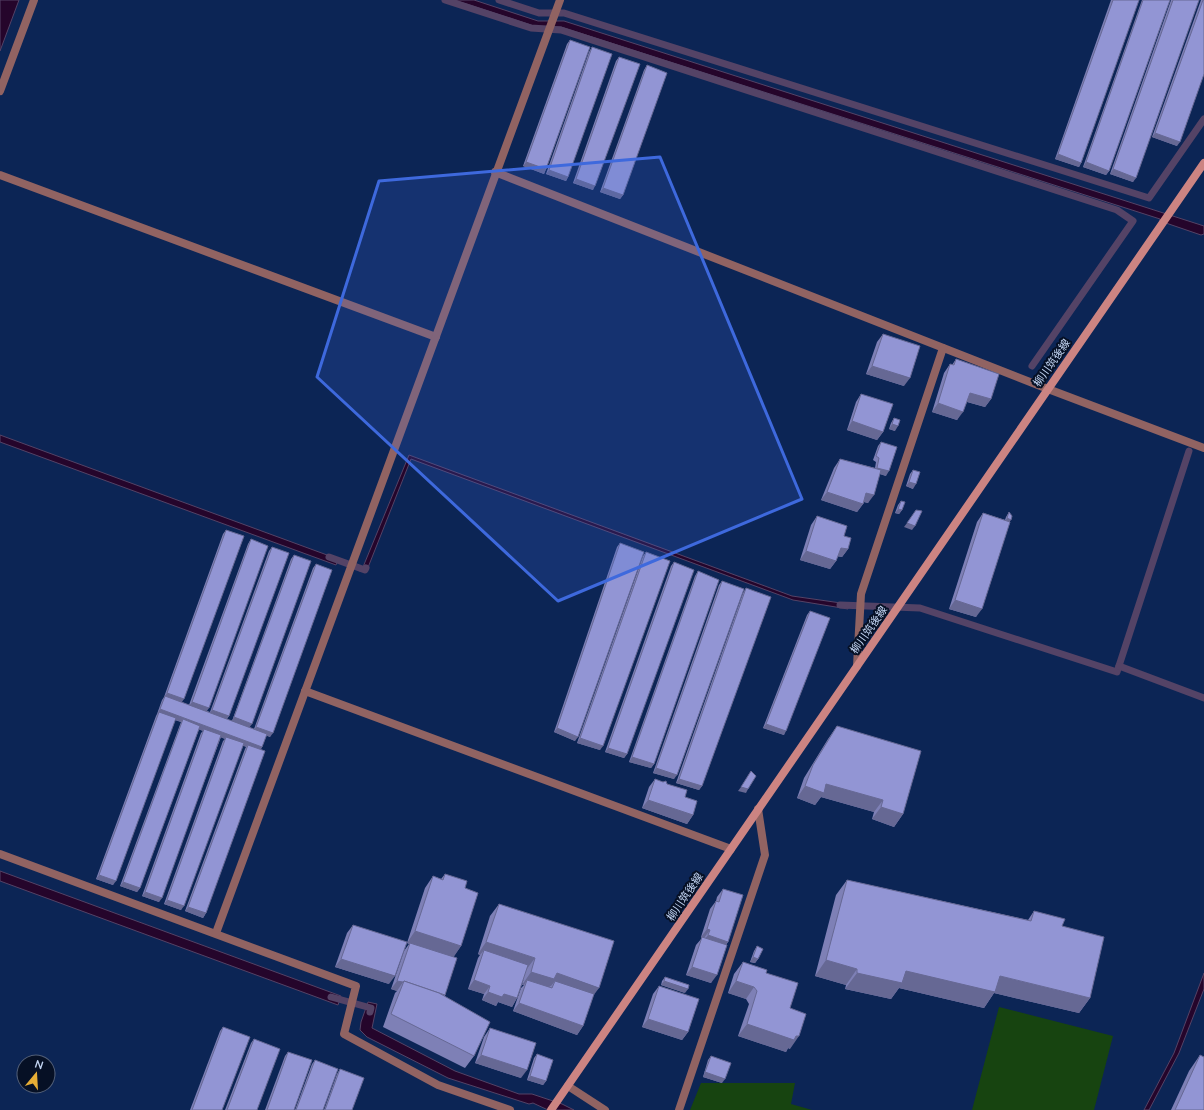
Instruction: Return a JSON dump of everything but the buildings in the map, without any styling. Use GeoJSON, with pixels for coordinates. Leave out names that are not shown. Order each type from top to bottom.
{"type":"FeatureCollection","features":[{"type":"Feature","properties":{"kind":"main road","name":"柳川筑後線"},"geometry":{"type":"LineString","coordinates":[[551,1110],[1204,163]]}},
{"type":"Feature","properties":{"kind":"street"},"geometry":{"type":"LineString","coordinates":[[0,91],[34,0]]}},
{"type":"Feature","properties":{"kind":"street"},"geometry":{"type":"LineString","coordinates":[[216,933],[495,172],[560,0]]}},
{"type":"Feature","properties":{"kind":"street"},"geometry":{"type":"LineString","coordinates":[[495,172],[1048,389],[1204,448]]}},
{"type":"Feature","properties":{"kind":"street"},"geometry":{"type":"LineString","coordinates":[[0,175],[436,336]]}},
{"type":"Feature","properties":{"kind":"street"},"geometry":{"type":"LineString","coordinates":[[857,666],[861,594],[943,348]]}},
{"type":"Feature","properties":{"kind":"street"},"geometry":{"type":"LineString","coordinates":[[305,691],[731,849]]}},
{"type":"Feature","properties":{"kind":"street"},"geometry":{"type":"LineString","coordinates":[[679,1110],[766,855],[758,809]]}},
{"type":"Feature","properties":{"kind":"street"},"geometry":{"type":"LineString","coordinates":[[0,854],[356,986],[344,1034],[438,1085],[510,1110]]}},
{"type":"Feature","properties":{"kind":"street"},"geometry":{"type":"LineString","coordinates":[[568,1086],[605,1110]]}},
{"type":"Feature","properties":{"kind":"highlighted area"},"geometry":{"type":"Polygon","coordinates":[[[660,157],[802,499],[558,601],[317,377],[379,181],[660,157]]]}},
{"type":"Feature","properties":{"kind":"green space"},"geometry":{"type":"Polygon","coordinates":[[[999,1007],[1113,1036],[1094,1110],[972,1110],[999,1007]]]}},
{"type":"Feature","properties":{"kind":"green space"},"geometry":{"type":"Polygon","coordinates":[[[701,1083],[795,1083],[791,1104],[812,1110],[690,1110],[701,1083]]]}},
{"type":"Feature","properties":{"kind":"shaded area"},"geometry":{"type":"Polygon","coordinates":[[[0,0],[19,0],[0,51],[0,0]]]}},
{"type":"Feature","properties":{"kind":"shaded area"},"geometry":{"type":"Polygon","coordinates":[[[454,0],[474,0],[538,21],[564,21],[1204,226],[1204,234],[1201,235],[1160,221],[1160,219],[561,27],[534,26],[454,0]]]}},
{"type":"Feature","properties":{"kind":"shaded area"},"geometry":{"type":"Polygon","coordinates":[[[0,435],[338,559],[336,565],[0,442],[0,435]]]}},
{"type":"Feature","properties":{"kind":"shaded area"},"geometry":{"type":"Polygon","coordinates":[[[409,455],[792,596],[848,604],[848,609],[793,600],[411,459],[367,570],[359,571],[360,567],[363,567],[409,455]]]}},
{"type":"Feature","properties":{"kind":"shaded area"},"geometry":{"type":"Polygon","coordinates":[[[0,871],[341,996],[338,1005],[0,881],[0,871]]]}},
{"type":"Feature","properties":{"kind":"shaded area"},"geometry":{"type":"Polygon","coordinates":[[[1204,973],[1204,989],[1179,1053],[1149,1110],[1144,1110],[1174,1053],[1204,973]]]}},
{"type":"Feature","properties":{"kind":"shaded area"},"geometry":{"type":"Polygon","coordinates":[[[368,1002],[377,1004],[372,1028],[455,1071],[519,1094],[532,1094],[562,1104],[574,1110],[548,1110],[533,1103],[529,1104],[448,1078],[367,1037],[360,1030],[361,1022],[368,1002]]]}},
{"type":"Feature","properties":{"kind":"waterway"},"geometry":{"type":"LineString","coordinates":[[445,0],[531,28],[561,30],[1117,210],[1133,221],[1032,366]]}},
{"type":"Feature","properties":{"kind":"waterway"},"geometry":{"type":"LineString","coordinates":[[499,0],[539,13],[564,13],[1149,198],[1204,119]]}},
{"type":"Feature","properties":{"kind":"waterway"},"geometry":{"type":"LineString","coordinates":[[840,605],[920,608],[1117,672],[1189,451]]}},
{"type":"Feature","properties":{"kind":"waterway"},"geometry":{"type":"LineString","coordinates":[[329,557],[365,570],[366,568]]}},
{"type":"Feature","properties":{"kind":"waterway"},"geometry":{"type":"LineString","coordinates":[[1119,666],[1204,698]]}},
{"type":"Feature","properties":{"kind":"waterway"},"geometry":{"type":"LineString","coordinates":[[331,997],[371,1008],[370,1012]]}}]}
